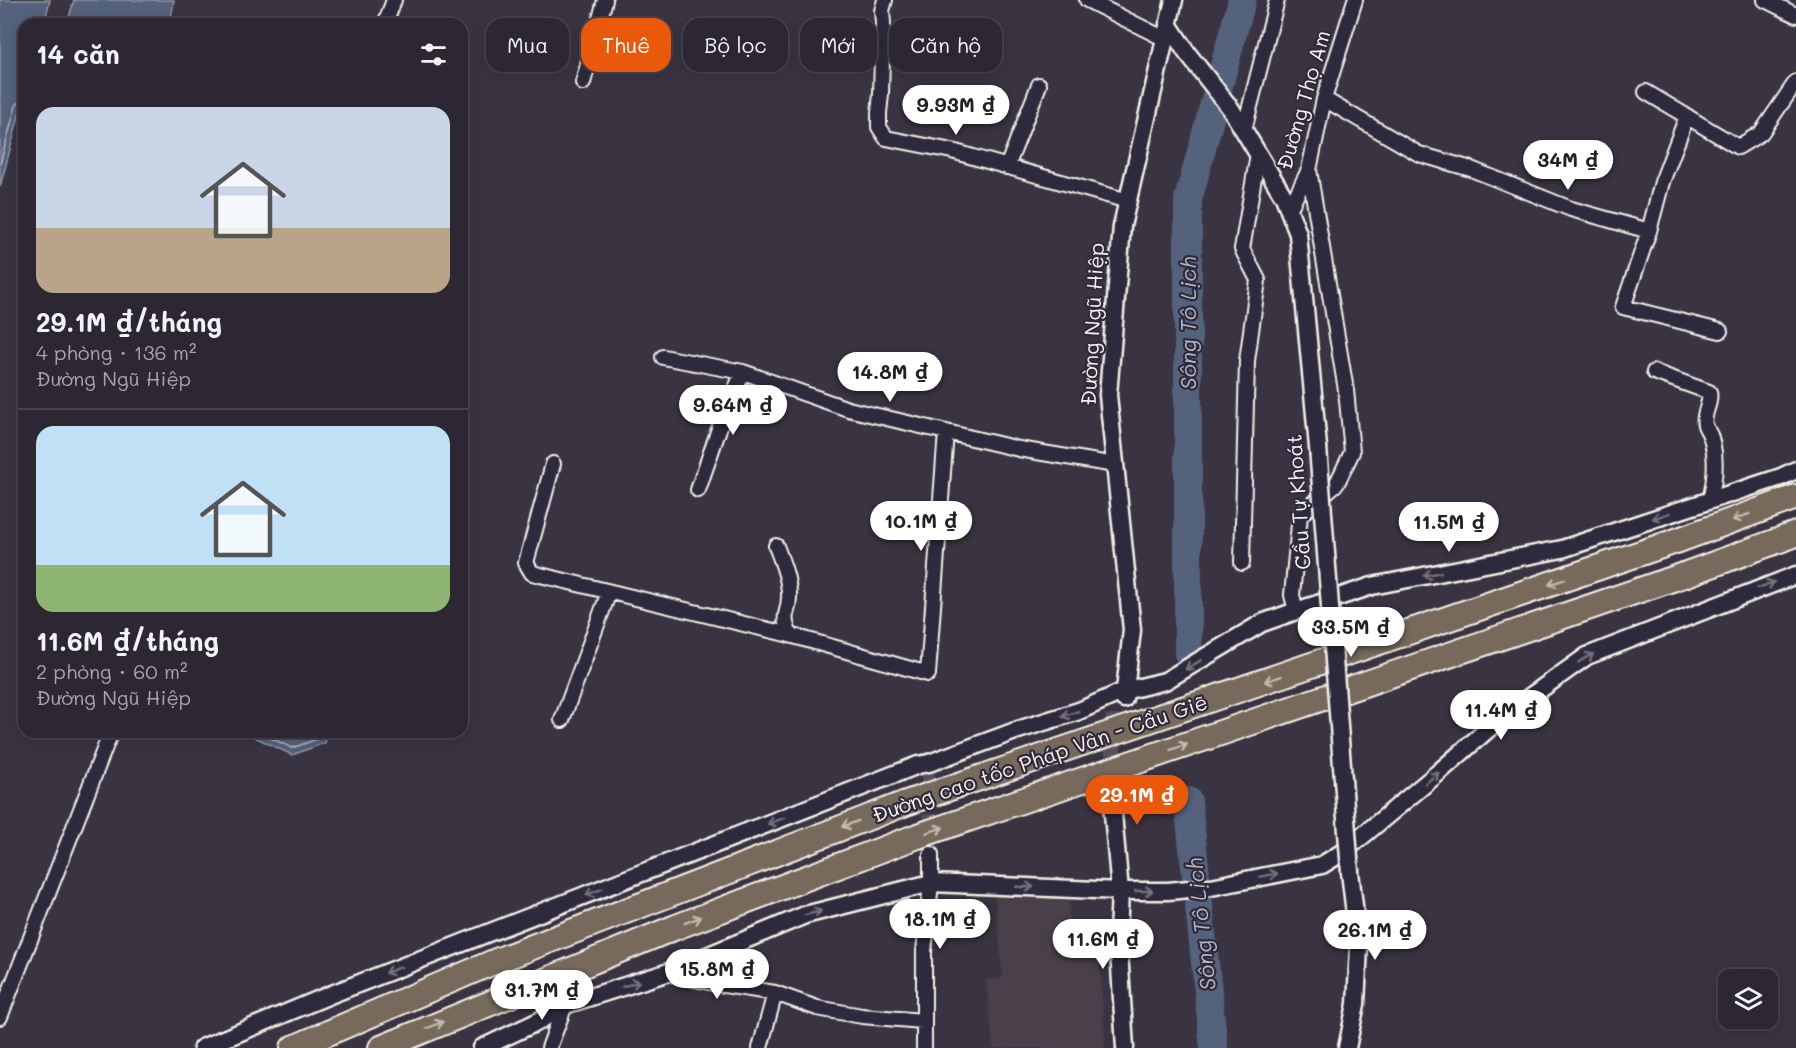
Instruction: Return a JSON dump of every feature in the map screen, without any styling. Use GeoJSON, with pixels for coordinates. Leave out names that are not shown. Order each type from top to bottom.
{"type":"FeatureCollection","features":[{"type":"Feature","properties":{"kind":"highway","name":"Đường cao tốc Pháp Vân - Cầu Giẽ"},"geometry":{"type":"LineString","coordinates":[[293,1048],[496,961],[906,803],[1665,545],[1796,497]]}},
{"type":"Feature","properties":{"kind":"highway","name":"Đường cao tốc Pháp Vân - Cầu Giẽ"},"geometry":{"type":"LineString","coordinates":[[381,1048],[676,927],[915,837],[1651,586],[1796,534]]}},
{"type":"Feature","properties":{"kind":"street"},"geometry":{"type":"LineString","coordinates":[[387,18],[394,0]]}},
{"type":"Feature","properties":{"kind":"street"},"geometry":{"type":"LineString","coordinates":[[583,83],[605,0]]}},
{"type":"Feature","properties":{"kind":"street"},"geometry":{"type":"LineString","coordinates":[[885,0],[882,11],[879,113],[879,127],[884,136],[890,140],[952,152],[1128,201]]}},
{"type":"Feature","properties":{"kind":"street"},"geometry":{"type":"LineString","coordinates":[[1087,0],[1167,32]]}},
{"type":"Feature","properties":{"kind":"street","name":"Đường Ngũ Hiệp"},"geometry":{"type":"LineString","coordinates":[[1121,699],[1132,630],[1108,395],[1122,226],[1174,0]]}},
{"type":"Feature","properties":{"kind":"street"},"geometry":{"type":"LineString","coordinates":[[1244,130],[1277,0]]}},
{"type":"Feature","properties":{"kind":"street","name":"Đường Thọ Am"},"geometry":{"type":"LineString","coordinates":[[1289,210],[1309,170],[1324,99],[1355,0]]}},
{"type":"Feature","properties":{"kind":"street"},"geometry":{"type":"LineString","coordinates":[[1765,0],[1796,15]]}},
{"type":"Feature","properties":{"kind":"street","name":"Cầu Tự Khoát"},"geometry":{"type":"LineString","coordinates":[[1167,32],[1187,53],[1231,109],[1284,197],[1298,234],[1318,447],[1350,872],[1359,947],[1356,1004],[1347,1048]]}},
{"type":"Feature","properties":{"kind":"street"},"geometry":{"type":"LineString","coordinates":[[1646,92],[1738,147],[1761,133],[1796,81]]}},
{"type":"Feature","properties":{"kind":"street"},"geometry":{"type":"LineString","coordinates":[[1007,167],[1039,84]]}},
{"type":"Feature","properties":{"kind":"street"},"geometry":{"type":"LineString","coordinates":[[1324,99],[1419,154],[1471,169],[1571,209],[1649,231]]}},
{"type":"Feature","properties":{"kind":"street"},"geometry":{"type":"LineString","coordinates":[[1687,116],[1662,182],[1649,231],[1623,307],[1720,331]]}},
{"type":"Feature","properties":{"kind":"street"},"geometry":{"type":"LineString","coordinates":[[1242,562],[1247,361],[1258,280],[1242,249],[1258,154]]}},
{"type":"Feature","properties":{"kind":"street"},"geometry":{"type":"LineString","coordinates":[[1296,611],[1292,595],[1300,515],[1337,483],[1353,452],[1346,390],[1309,170]]}},
{"type":"Feature","properties":{"kind":"street"},"geometry":{"type":"LineString","coordinates":[[663,357],[743,372],[848,409],[1019,449],[1115,465]]}},
{"type":"Feature","properties":{"kind":"street"},"geometry":{"type":"LineString","coordinates":[[698,490],[721,423],[743,372]]}},
{"type":"Feature","properties":{"kind":"street"},"geometry":{"type":"LineString","coordinates":[[1654,372],[1709,392],[1711,399],[1705,425],[1710,434],[1714,460],[1714,484],[1710,500]]}},
{"type":"Feature","properties":{"kind":"street"},"geometry":{"type":"LineString","coordinates":[[553,464],[526,563],[532,573],[790,635],[928,674],[946,432]]}},
{"type":"Feature","properties":{"kind":"street"},"geometry":{"type":"LineString","coordinates":[[202,1048],[332,994],[918,765],[928,768],[1018,730],[1121,699],[1165,681],[1262,623],[1372,586],[1562,549],[1781,477],[1796,470]]}},
{"type":"Feature","properties":{"kind":"street"},"geometry":{"type":"LineString","coordinates":[[776,546],[784,569],[789,597],[784,620],[790,635]]}},
{"type":"Feature","properties":{"kind":"street"},"geometry":{"type":"LineString","coordinates":[[482,1048],[539,1021],[565,1005],[666,973],[805,915],[931,883],[1168,891],[1211,887],[1322,865],[1343,852],[1503,716],[1587,656],[1796,575]]}},
{"type":"Feature","properties":{"kind":"street"},"geometry":{"type":"LineString","coordinates":[[562,720],[609,592]]}},
{"type":"Feature","properties":{"kind":"street"},"geometry":{"type":"LineString","coordinates":[[0,1017],[109,738]]}},
{"type":"Feature","properties":{"kind":"street"},"geometry":{"type":"LineString","coordinates":[[1117,802],[1120,891],[1118,934],[1125,1048]]}},
{"type":"Feature","properties":{"kind":"street"},"geometry":{"type":"LineString","coordinates":[[924,1048],[924,952],[931,883],[931,854]]}},
{"type":"Feature","properties":{"kind":"street"},"geometry":{"type":"LineString","coordinates":[[666,973],[775,993],[817,1008],[862,1017],[923,1022]]}},
{"type":"Feature","properties":{"kind":"street"},"geometry":{"type":"LineString","coordinates":[[760,1048],[775,993]]}},
{"type":"Feature","properties":{"kind":"street"},"geometry":{"type":"LineString","coordinates":[[549,1048],[565,1005]]}},
{"type":"Feature","properties":{"kind":"shaded area"},"geometry":{"type":"Polygon","coordinates":[[[1070,895],[1067,957],[1100,958],[1105,1048],[993,1048],[986,980],[1003,978],[995,896],[1070,895]]]}},
{"type":"Feature","properties":{"kind":"water"},"geometry":{"type":"Polygon","coordinates":[[[0,0],[50,0],[46,18],[18,18],[18,120],[0,187],[0,0]]]}},
{"type":"Feature","properties":{"kind":"water"},"geometry":{"type":"Polygon","coordinates":[[[74,0],[174,0],[171,18],[69,18],[74,0]]]}},
{"type":"Feature","properties":{"kind":"water"},"geometry":{"type":"Polygon","coordinates":[[[257,738],[327,738],[325,743],[292,755],[257,738]]]}},
{"type":"Feature","properties":{"kind":"waterway","name":"Sông Tô Lịch"},"geometry":{"type":"LineString","coordinates":[[1188,653],[1188,200],[1242,0]]}},
{"type":"Feature","properties":{"kind":"waterway","name":"Sông Tô Lịch"},"geometry":{"type":"LineString","coordinates":[[1188,801],[1214,1048]]}},
{"type":"Feature","properties":{"kind":"tunnel"},"geometry":{"type":"LineString","coordinates":[[1112,803],[1114,704]]}},
{"type":"Feature","properties":{"kind":"tunnel"},"geometry":{"type":"LineString","coordinates":[[928,772],[931,854]]}}]}
